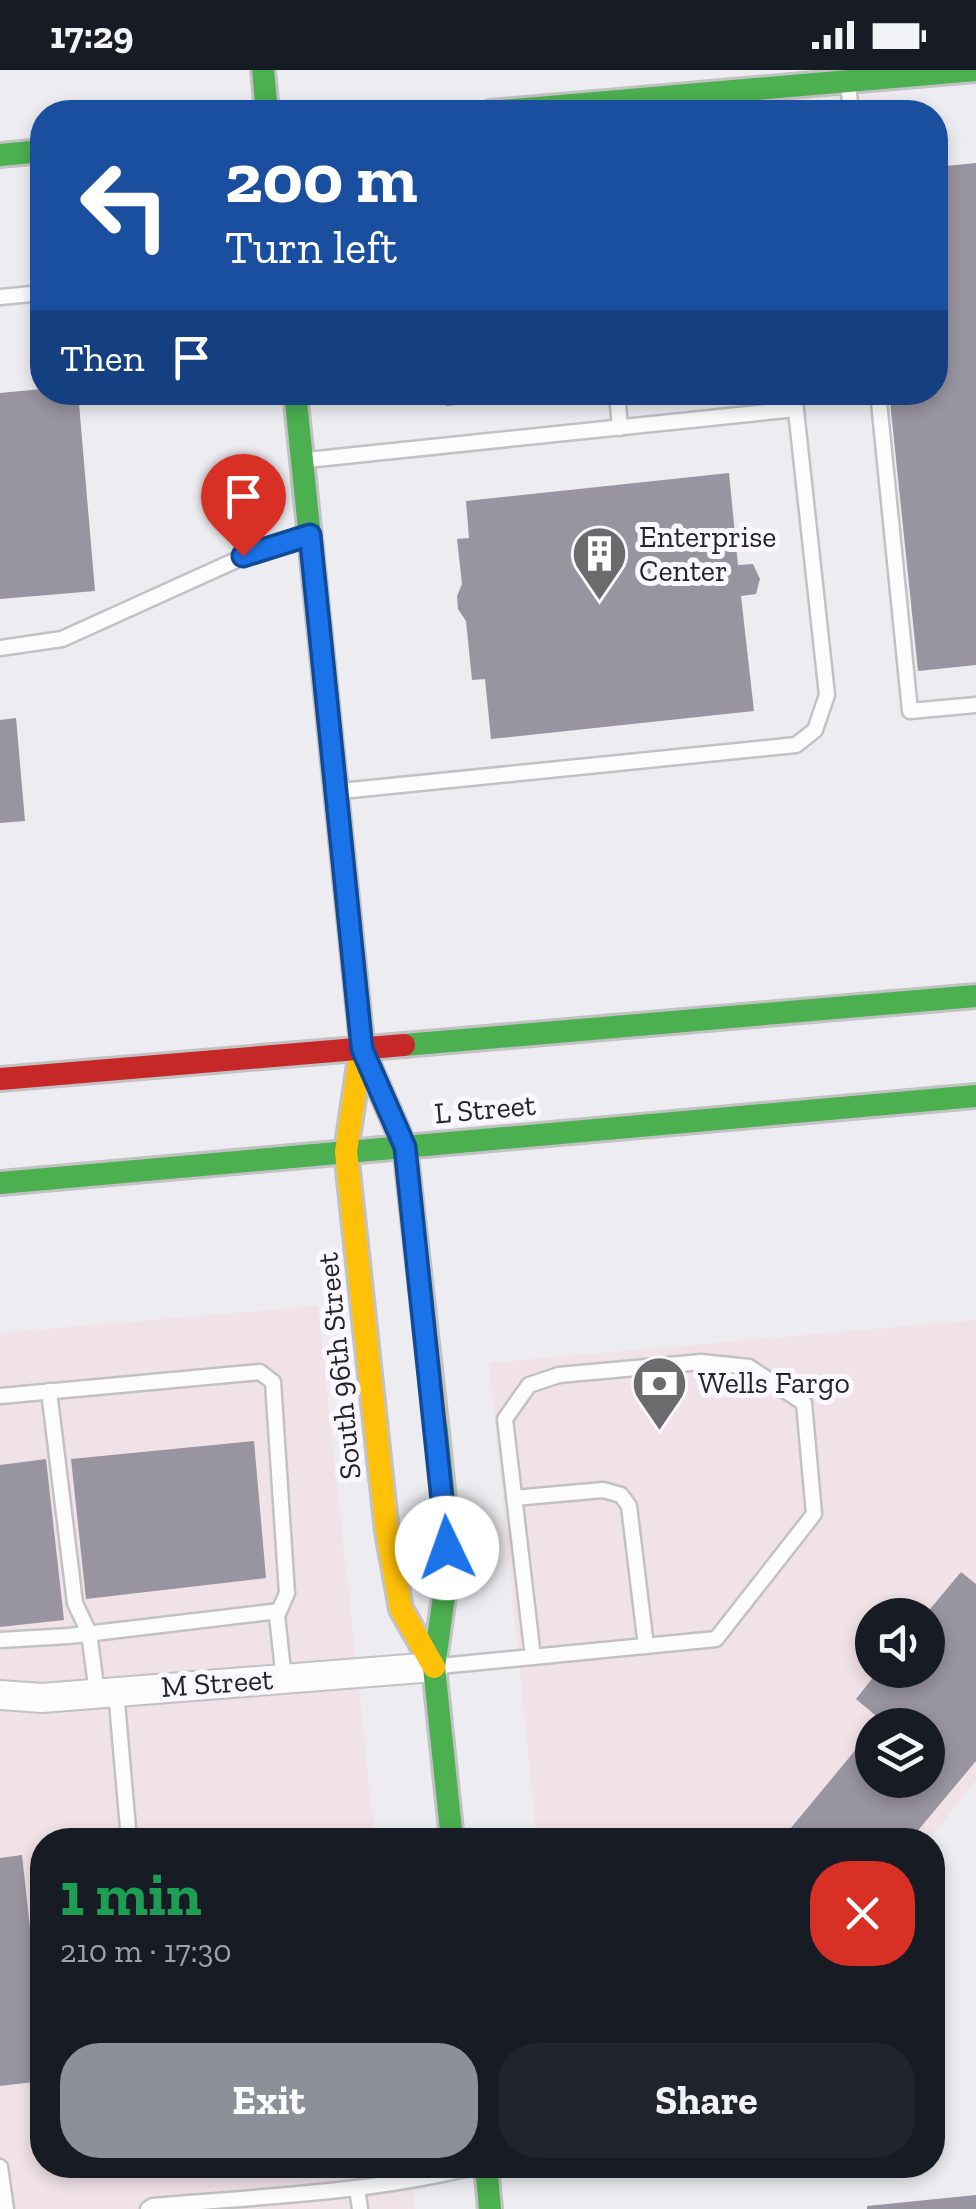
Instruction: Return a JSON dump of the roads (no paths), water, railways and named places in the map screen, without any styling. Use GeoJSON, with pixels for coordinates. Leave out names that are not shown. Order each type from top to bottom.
{"type":"FeatureCollection","features":[{"type":"Feature","properties":{"kind":"main road"},"geometry":{"type":"LineString","coordinates":[[262,70],[266,100]]}},
{"type":"Feature","properties":{"kind":"main road"},"geometry":{"type":"LineString","coordinates":[[701,100],[976,70]]}},
{"type":"Feature","properties":{"kind":"main road"},"geometry":{"type":"LineString","coordinates":[[0,155],[30,152]]}},
{"type":"Feature","properties":{"kind":"main road","name":"South 96th Street"},"geometry":{"type":"LineString","coordinates":[[296,405],[362,1049],[346,1152],[396,1590],[410,1628],[434,1667]]}},
{"type":"Feature","properties":{"kind":"main road"},"geometry":{"type":"LineString","coordinates":[[0,1079],[976,996]]}},
{"type":"Feature","properties":{"kind":"main road","name":"South 96th Street"},"geometry":{"type":"LineString","coordinates":[[362,1049],[405,1147],[445,1515],[446,1582],[434,1667],[451,1828]]}},
{"type":"Feature","properties":{"kind":"main road","name":"L Street"},"geometry":{"type":"LineString","coordinates":[[0,1183],[976,1096]]}},
{"type":"Feature","properties":{"kind":"main road"},"geometry":{"type":"LineString","coordinates":[[486,2178],[490,2209]]}},
{"type":"Feature","properties":{"kind":"street","name":"M Street"},"geometry":{"type":"LineString","coordinates":[[0,1695],[42,1698],[434,1667]]}},
{"type":"Feature","properties":{"kind":"lane"},"geometry":{"type":"LineString","coordinates":[[848,83],[849,100]]}},
{"type":"Feature","properties":{"kind":"lane"},"geometry":{"type":"LineString","coordinates":[[0,296],[30,294]]}},
{"type":"Feature","properties":{"kind":"lane"},"geometry":{"type":"LineString","coordinates":[[618,405],[620,428]]}},
{"type":"Feature","properties":{"kind":"lane"},"geometry":{"type":"LineString","coordinates":[[336,792],[796,745],[816,730],[827,695],[795,405]]}},
{"type":"Feature","properties":{"kind":"lane"},"geometry":{"type":"LineString","coordinates":[[879,405],[910,711],[976,705]]}},
{"type":"Feature","properties":{"kind":"lane"},"geometry":{"type":"LineString","coordinates":[[302,461],[796,410]]}},
{"type":"Feature","properties":{"kind":"lane"},"geometry":{"type":"LineString","coordinates":[[0,648],[62,639],[243,556],[310,535]]}},
{"type":"Feature","properties":{"kind":"lane"},"geometry":{"type":"LineString","coordinates":[[434,1667],[716,1639],[814,1514],[804,1403],[748,1368],[701,1362],[558,1376],[529,1385],[505,1419],[533,1657]]}},
{"type":"Feature","properties":{"kind":"lane"},"geometry":{"type":"LineString","coordinates":[[0,1396],[260,1372],[273,1382],[287,1593],[277,1616],[284,1679]]}},
{"type":"Feature","properties":{"kind":"lane"},"geometry":{"type":"LineString","coordinates":[[50,1391],[75,1603],[107,1692],[127,1828]]}},
{"type":"Feature","properties":{"kind":"lane"},"geometry":{"type":"LineString","coordinates":[[514,1498],[603,1490],[622,1495],[628,1506],[646,1646]]}},
{"type":"Feature","properties":{"kind":"lane"},"geometry":{"type":"LineString","coordinates":[[0,1640],[89,1634],[279,1611]]}},
{"type":"Feature","properties":{"kind":"lane"},"geometry":{"type":"LineString","coordinates":[[0,2167],[6,2209]]}},
{"type":"Feature","properties":{"kind":"lane"},"geometry":{"type":"LineString","coordinates":[[148,2209],[432,2178]]}},
{"type":"Feature","properties":{"kind":"lane"},"geometry":{"type":"LineString","coordinates":[[357,2188],[360,2209]]}},
{"type":"Feature","properties":{"kind":"place","name":"Enterprise Center"},"geometry":{"type":"Point","coordinates":[600,603]}},
{"type":"Feature","properties":{"kind":"place","name":"Wells Fargo"},"geometry":{"type":"Point","coordinates":[659,1432]}}]}
